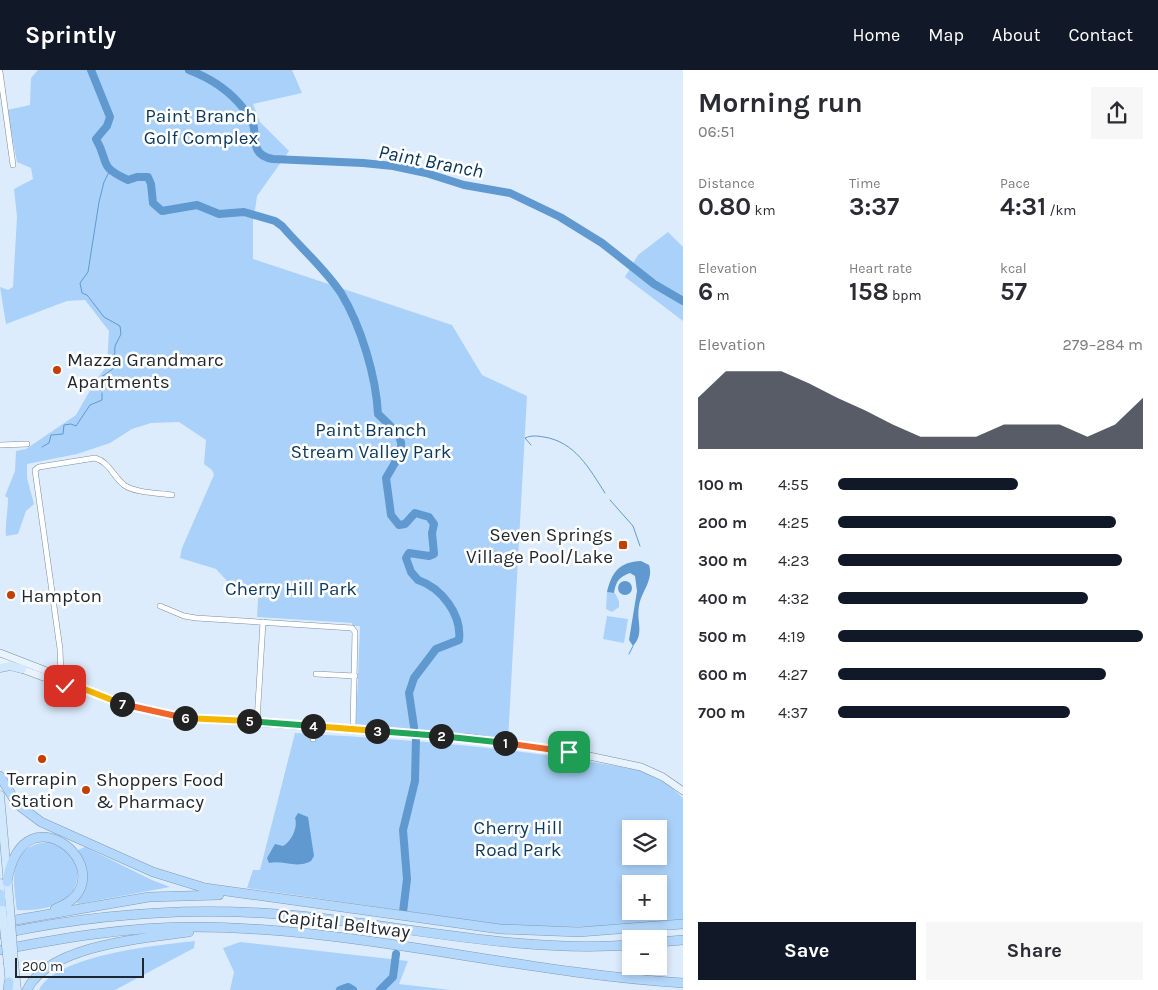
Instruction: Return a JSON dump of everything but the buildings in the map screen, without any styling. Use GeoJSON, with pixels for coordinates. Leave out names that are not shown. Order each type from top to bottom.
{"type":"FeatureCollection","features":[{"type":"Feature","properties":{"kind":"highway"},"geometry":{"type":"LineString","coordinates":[[0,776],[9,795],[23,810],[53,828],[170,878],[205,888],[500,929],[579,932],[683,924]]}},
{"type":"Feature","properties":{"kind":"highway"},"geometry":{"type":"LineString","coordinates":[[4,882],[14,856],[22,846],[34,839],[48,838],[62,841],[73,850],[80,863],[82,878],[72,899],[54,910],[15,920]]}},
{"type":"Feature","properties":{"kind":"highway"},"geometry":{"type":"LineString","coordinates":[[0,894],[6,909]]}},
{"type":"Feature","properties":{"kind":"highway"},"geometry":{"type":"LineString","coordinates":[[0,922],[149,897],[190,894],[261,897]]}},
{"type":"Feature","properties":{"kind":"highway","name":"Capital Beltway"},"geometry":{"type":"LineString","coordinates":[[0,934],[50,924],[125,915],[232,912],[342,920],[507,943],[577,946],[622,945]]}},
{"type":"Feature","properties":{"kind":"highway","name":"Capital Beltway"},"geometry":{"type":"LineString","coordinates":[[0,950],[126,931],[191,927],[233,928],[341,937],[595,974],[683,983]]}},
{"type":"Feature","properties":{"kind":"highway"},"geometry":{"type":"LineString","coordinates":[[27,990],[44,970],[78,954],[98,948],[161,936],[233,928]]}},
{"type":"Feature","properties":{"kind":"highway"},"geometry":{"type":"LineString","coordinates":[[667,941],[683,940]]}},
{"type":"Feature","properties":{"kind":"main road"},"geometry":{"type":"LineString","coordinates":[[0,653],[75,682],[79,687]]}},
{"type":"Feature","properties":{"kind":"main road"},"geometry":{"type":"LineString","coordinates":[[0,661],[73,688],[79,687],[124,704],[178,717],[472,738],[615,760],[655,773],[683,791]]}},
{"type":"Feature","properties":{"kind":"main road"},"geometry":{"type":"LineString","coordinates":[[0,668],[10,666],[22,669]]}},
{"type":"Feature","properties":{"kind":"main road"},"geometry":{"type":"LineString","coordinates":[[0,795],[6,909],[11,963],[17,990]]}},
{"type":"Feature","properties":{"kind":"main road"},"geometry":{"type":"LineString","coordinates":[[9,987],[11,963]]}},
{"type":"Feature","properties":{"kind":"street"},"geometry":{"type":"LineString","coordinates":[[0,72],[2,105],[13,165]]}},
{"type":"Feature","properties":{"kind":"street"},"geometry":{"type":"LineString","coordinates":[[0,445],[27,444]]}},
{"type":"Feature","properties":{"kind":"street"},"geometry":{"type":"LineString","coordinates":[[61,677],[60,656],[35,470],[39,466],[95,458],[109,467],[126,486],[172,495]]}},
{"type":"Feature","properties":{"kind":"street"},"geometry":{"type":"LineString","coordinates":[[160,606],[184,616],[196,618],[352,628],[355,632],[353,729]]}},
{"type":"Feature","properties":{"kind":"street"},"geometry":{"type":"LineString","coordinates":[[257,722],[263,622]]}},
{"type":"Feature","properties":{"kind":"street"},"geometry":{"type":"LineString","coordinates":[[316,674],[355,676]]}},
{"type":"Feature","properties":{"kind":"street"},"geometry":{"type":"LineString","coordinates":[[313,726],[313,739]]}},
{"type":"Feature","properties":{"kind":"green space","name":"Paint Branch Stream Valley Park"},"geometry":{"type":"Polygon","coordinates":[[[38,70],[292,70],[302,93],[253,104],[260,122],[289,151],[257,196],[255,210],[253,211],[253,259],[452,325],[482,375],[527,396],[508,740],[356,724],[360,626],[352,626],[352,623],[257,617],[259,586],[240,585],[239,594],[216,569],[180,558],[182,548],[214,475],[212,470],[204,464],[206,440],[179,422],[151,423],[132,429],[110,443],[77,454],[27,464],[27,478],[34,504],[26,511],[18,534],[6,536],[8,498],[5,496],[15,471],[16,451],[26,449],[76,415],[96,380],[107,366],[109,331],[85,300],[67,301],[6,324],[0,287],[8,290],[13,287],[17,217],[14,189],[33,179],[31,168],[17,162],[7,110],[30,105],[31,78],[38,70]]]}},
{"type":"Feature","properties":{"kind":"green space"},"geometry":{"type":"Polygon","coordinates":[[[668,232],[683,247],[683,321],[625,277],[638,255],[668,232]]]}},
{"type":"Feature","properties":{"kind":"green space"},"geometry":{"type":"Polygon","coordinates":[[[607,592],[615,593],[619,601],[619,607],[612,612],[606,609],[607,592]]]}},
{"type":"Feature","properties":{"kind":"green space"},"geometry":{"type":"Polygon","coordinates":[[[607,616],[628,619],[624,643],[603,639],[607,616]]]}},
{"type":"Feature","properties":{"kind":"green space","name":"Cherry Hill Road Park"},"geometry":{"type":"Polygon","coordinates":[[[295,733],[469,746],[599,763],[642,771],[667,784],[683,798],[683,920],[602,927],[509,926],[247,888],[253,870],[260,870],[295,733]]]}},
{"type":"Feature","properties":{"kind":"green space"},"geometry":{"type":"Polygon","coordinates":[[[48,842],[60,844],[72,854],[78,876],[73,891],[68,897],[50,907],[17,910],[14,876],[19,857],[25,850],[48,842]]]}},
{"type":"Feature","properties":{"kind":"green space"},"geometry":{"type":"Polygon","coordinates":[[[85,847],[170,887],[78,904],[76,902],[86,879],[85,865],[78,850],[85,847]]]}},
{"type":"Feature","properties":{"kind":"green space"},"geometry":{"type":"Polygon","coordinates":[[[195,941],[194,948],[115,990],[39,990],[49,978],[65,968],[86,960],[134,949],[195,941]]]}},
{"type":"Feature","properties":{"kind":"green space"},"geometry":{"type":"Polygon","coordinates":[[[240,942],[408,961],[399,984],[451,990],[230,990],[234,972],[223,948],[240,942]]]}},
{"type":"Feature","properties":{"kind":"shaded area"},"geometry":{"type":"Polygon","coordinates":[[[641,561],[649,565],[650,576],[640,601],[638,612],[639,637],[633,646],[629,640],[637,591],[635,576],[630,573],[623,576],[617,582],[614,593],[607,592],[611,578],[618,569],[628,563],[641,561]]]}},
{"type":"Feature","properties":{"kind":"shaded area"},"geometry":{"type":"Polygon","coordinates":[[[622,581],[628,581],[632,588],[628,595],[622,595],[618,591],[618,585],[622,581]]]}},
{"type":"Feature","properties":{"kind":"shaded area"},"geometry":{"type":"Polygon","coordinates":[[[298,813],[308,817],[314,856],[311,861],[300,864],[269,863],[267,858],[275,844],[283,846],[292,837],[296,825],[295,818],[298,813]]]}},
{"type":"Feature","properties":{"kind":"waterway"},"geometry":{"type":"LineString","coordinates":[[91,70],[110,117],[107,126],[96,139],[106,163],[112,171],[128,180],[137,177],[148,177],[151,184],[153,203],[162,211],[197,205],[219,214],[244,212],[275,221],[328,275],[341,293],[355,320],[371,368],[378,414],[395,431],[401,443],[401,450],[386,478],[391,515],[399,525],[405,524],[415,513],[429,517],[434,524],[432,533],[434,554],[429,556],[409,553],[406,558],[411,572],[418,580],[435,589],[449,604],[454,612],[459,631],[459,640],[436,649],[414,678],[409,693],[414,727]]}},
{"type":"Feature","properties":{"kind":"waterway","name":"Paint Branch"},"geometry":{"type":"LineString","coordinates":[[189,70],[219,85],[238,102],[252,123],[257,148],[262,155],[273,159],[393,166],[426,173],[464,185],[510,193],[560,217],[602,243],[654,284],[683,301]]}},
{"type":"Feature","properties":{"kind":"waterway"},"geometry":{"type":"LineString","coordinates":[[100,390],[100,378],[114,368],[115,346],[121,334],[120,326],[104,317],[87,295],[82,293],[80,283],[88,272],[99,202],[104,182],[110,170]]}},
{"type":"Feature","properties":{"kind":"waterway"},"geometry":{"type":"LineString","coordinates":[[42,447],[49,443],[51,435],[63,434],[64,425],[71,424],[76,426],[90,405],[102,400],[102,393]]}},
{"type":"Feature","properties":{"kind":"waterway"},"geometry":{"type":"LineString","coordinates":[[531,445],[525,438],[532,436],[544,437],[564,444],[573,450],[587,466],[605,493]]}},
{"type":"Feature","properties":{"kind":"waterway"},"geometry":{"type":"LineString","coordinates":[[610,500],[633,526],[640,546]]}},
{"type":"Feature","properties":{"kind":"waterway"},"geometry":{"type":"LineString","coordinates":[[629,654],[633,646]]}},
{"type":"Feature","properties":{"kind":"waterway"},"geometry":{"type":"LineString","coordinates":[[403,912],[407,879],[403,830],[415,781],[416,738]]}},
{"type":"Feature","properties":{"kind":"waterway"},"geometry":{"type":"LineString","coordinates":[[380,990],[393,977],[396,954]]}},
{"type":"Feature","properties":{"kind":"waterway"},"geometry":{"type":"LineString","coordinates":[[340,990],[348,987],[353,990]]}},
{"type":"Feature","properties":{"kind":"place","name":"Mazza Grandmarc Apartments"},"geometry":{"type":"Point","coordinates":[57,370]}},
{"type":"Feature","properties":{"kind":"place","name":"Seven Springs Village Pool/Lake"},"geometry":{"type":"Point","coordinates":[623,545]}},
{"type":"Feature","properties":{"kind":"place","name":"Hampton"},"geometry":{"type":"Point","coordinates":[11,595]}},
{"type":"Feature","properties":{"kind":"place","name":"Terrapin Station"},"geometry":{"type":"Point","coordinates":[42,759]}},
{"type":"Feature","properties":{"kind":"place","name":"Shoppers Food & Pharmacy"},"geometry":{"type":"Point","coordinates":[86,790]}},
{"type":"Feature","properties":{"kind":"route"},"geometry":{"type":"LineString","coordinates":[[65,686],[79,687],[130,706],[178,717],[472,738],[569,752]]}},
{"type":"Feature","properties":{"kind":"park label","name":"Paint Branch Golf Complex"},"geometry":{"type":"Point","coordinates":[201,126]}},
{"type":"Feature","properties":{"kind":"park label","name":"Cherry Hill Park"},"geometry":{"type":"Point","coordinates":[291,588]}}]}
